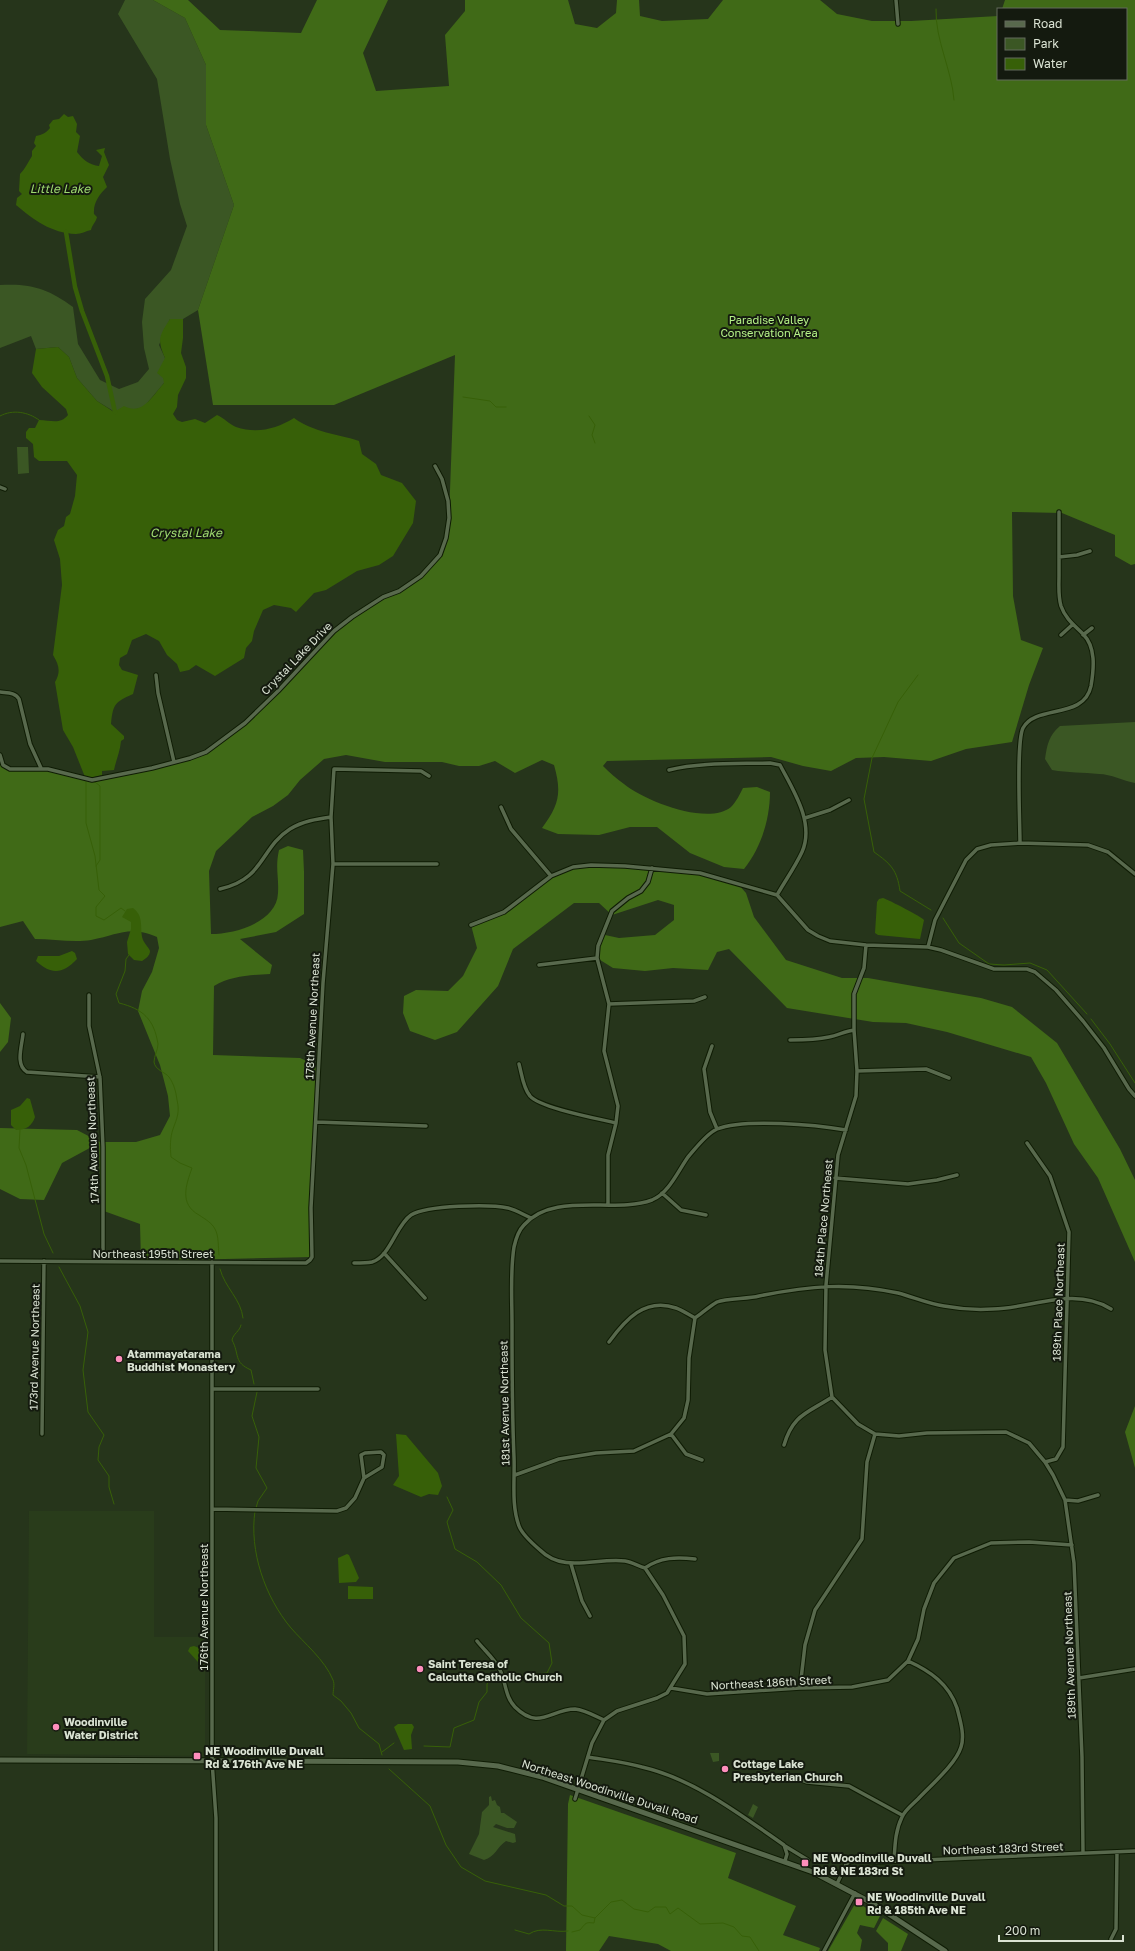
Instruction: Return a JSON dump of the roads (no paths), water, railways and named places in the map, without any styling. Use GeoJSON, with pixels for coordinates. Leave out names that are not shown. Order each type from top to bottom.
{"type":"FeatureCollection","features":[{"type":"Feature","properties":{"kind":"main road","name":"Northeast Woodinville Duvall Road"},"geometry":{"type":"LineString","coordinates":[[0,1760],[481,1764],[521,1771],[578,1789],[785,1861],[837,1884],[855,1894],[945,1951]]}},
{"type":"Feature","properties":{"kind":"street"},"geometry":{"type":"LineString","coordinates":[[896,0],[898,24]]}},
{"type":"Feature","properties":{"kind":"street","name":"Crystal Lake Drive"},"geometry":{"type":"LineString","coordinates":[[41,768],[94,780],[190,758],[206,752],[245,723],[334,631],[383,597],[399,591],[421,576],[440,555],[446,538],[448,507],[442,479],[435,466]]}},
{"type":"Feature","properties":{"kind":"street"},"geometry":{"type":"LineString","coordinates":[[0,487],[5,489]]}},
{"type":"Feature","properties":{"kind":"street"},"geometry":{"type":"LineString","coordinates":[[1020,843],[1020,745],[1023,729],[1034,719],[1044,714],[1069,708],[1083,701],[1089,694],[1093,655],[1090,644],[1072,625],[1061,605],[1059,512]]}},
{"type":"Feature","properties":{"kind":"street"},"geometry":{"type":"LineString","coordinates":[[1059,558],[1090,551]]}},
{"type":"Feature","properties":{"kind":"street"},"geometry":{"type":"LineString","coordinates":[[1061,635],[1072,625]]}},
{"type":"Feature","properties":{"kind":"street"},"geometry":{"type":"LineString","coordinates":[[1083,635],[1092,628]]}},
{"type":"Feature","properties":{"kind":"street"},"geometry":{"type":"LineString","coordinates":[[156,675],[158,693],[174,762]]}},
{"type":"Feature","properties":{"kind":"street"},"geometry":{"type":"LineString","coordinates":[[0,692],[12,693],[19,699],[30,744],[41,768],[10,768],[3,765],[0,755]]}},
{"type":"Feature","properties":{"kind":"street"},"geometry":{"type":"LineString","coordinates":[[669,770],[684,766],[770,763],[780,765],[805,818],[805,840],[802,851],[777,895]]}},
{"type":"Feature","properties":{"kind":"street","name":"178th Avenue Northeast"},"geometry":{"type":"LineString","coordinates":[[306,1263],[312,1257],[311,1208],[323,976],[333,864],[331,817],[334,769],[421,771],[429,776]]}},
{"type":"Feature","properties":{"kind":"street"},"geometry":{"type":"LineString","coordinates":[[805,818],[830,810],[848,800]]}},
{"type":"Feature","properties":{"kind":"street"},"geometry":{"type":"LineString","coordinates":[[501,807],[511,829],[551,876]]}},
{"type":"Feature","properties":{"kind":"street"},"geometry":{"type":"LineString","coordinates":[[220,889],[236,884],[254,871],[277,840],[289,830],[312,820],[331,817]]}},
{"type":"Feature","properties":{"kind":"street"},"geometry":{"type":"LineString","coordinates":[[928,947],[935,920],[966,860],[977,849],[991,845],[1020,843],[1088,845],[1108,852],[1135,874]]}},
{"type":"Feature","properties":{"kind":"street"},"geometry":{"type":"LineString","coordinates":[[333,864],[437,864]]}},
{"type":"Feature","properties":{"kind":"street"},"geometry":{"type":"LineString","coordinates":[[472,925],[504,912],[551,876],[573,867],[591,865],[652,868],[700,873],[777,895],[808,930],[830,941],[866,945],[928,947],[941,950],[994,969],[1027,970],[1042,977],[1082,1020],[1104,1048],[1129,1089],[1135,1096]]}},
{"type":"Feature","properties":{"kind":"street"},"geometry":{"type":"LineString","coordinates":[[608,1205],[608,1155],[616,1123],[618,1106],[615,1091],[608,1072],[604,1051],[609,1004],[597,958],[600,938],[612,911],[628,898],[640,891],[648,882],[652,868]]}},
{"type":"Feature","properties":{"kind":"street","name":"184th Place Northeast"},"geometry":{"type":"LineString","coordinates":[[832,1397],[825,1350],[826,1285],[838,1155],[856,1096],[857,1071],[854,1030],[854,994],[864,968],[866,945]]}},
{"type":"Feature","properties":{"kind":"street"},"geometry":{"type":"LineString","coordinates":[[539,965],[597,958]]}},
{"type":"Feature","properties":{"kind":"street","name":"174th Avenue Northeast"},"geometry":{"type":"LineString","coordinates":[[89,995],[89,1026],[100,1076],[104,1147],[103,1261]]}},
{"type":"Feature","properties":{"kind":"street"},"geometry":{"type":"LineString","coordinates":[[609,1004],[694,1001],[705,997]]}},
{"type":"Feature","properties":{"kind":"street"},"geometry":{"type":"LineString","coordinates":[[790,1040],[812,1040],[831,1037],[854,1030]]}},
{"type":"Feature","properties":{"kind":"street"},"geometry":{"type":"LineString","coordinates":[[23,1034],[20,1064],[24,1070],[28,1072],[100,1076]]}},
{"type":"Feature","properties":{"kind":"street"},"geometry":{"type":"LineString","coordinates":[[712,1046],[704,1070],[710,1112],[717,1129]]}},
{"type":"Feature","properties":{"kind":"street"},"geometry":{"type":"LineString","coordinates":[[519,1064],[525,1088],[534,1100],[586,1116],[616,1123]]}},
{"type":"Feature","properties":{"kind":"street"},"geometry":{"type":"LineString","coordinates":[[857,1071],[926,1069],[949,1078]]}},
{"type":"Feature","properties":{"kind":"street"},"geometry":{"type":"LineString","coordinates":[[316,1122],[426,1126]]}},
{"type":"Feature","properties":{"kind":"street"},"geometry":{"type":"LineString","coordinates":[[354,1263],[372,1262],[384,1254],[404,1221],[412,1215],[425,1211],[463,1206],[496,1206],[510,1209],[531,1218],[547,1211],[560,1208],[629,1205],[654,1199],[662,1193],[698,1145],[717,1129],[751,1124],[817,1125],[846,1130]]}},
{"type":"Feature","properties":{"kind":"street","name":"189th Place Northeast"},"geometry":{"type":"LineString","coordinates":[[1028,1143],[1050,1176],[1069,1232],[1063,1447],[1056,1459],[1045,1462]]}},
{"type":"Feature","properties":{"kind":"street"},"geometry":{"type":"LineString","coordinates":[[835,1178],[908,1184],[937,1180],[957,1174]]}},
{"type":"Feature","properties":{"kind":"street"},"geometry":{"type":"LineString","coordinates":[[662,1193],[681,1210],[706,1215]]}},
{"type":"Feature","properties":{"kind":"street","name":"181st Avenue Northeast"},"geometry":{"type":"LineString","coordinates":[[531,1218],[517,1234],[512,1272],[511,1389],[515,1475],[514,1500],[520,1527],[541,1552],[556,1560],[571,1564]]}},
{"type":"Feature","properties":{"kind":"street"},"geometry":{"type":"LineString","coordinates":[[384,1254],[425,1298]]}},
{"type":"Feature","properties":{"kind":"street","name":"Northeast 195th Street"},"geometry":{"type":"LineString","coordinates":[[0,1261],[306,1263]]}},
{"type":"Feature","properties":{"kind":"street","name":"173rd Avenue Northeast"},"geometry":{"type":"LineString","coordinates":[[42,1434],[44,1261]]}},
{"type":"Feature","properties":{"kind":"street","name":"176th Avenue Northeast"},"geometry":{"type":"LineString","coordinates":[[212,1262],[212,1761],[216,1818],[216,1951]]}},
{"type":"Feature","properties":{"kind":"street"},"geometry":{"type":"LineString","coordinates":[[515,1475],[559,1459],[596,1453],[634,1451],[671,1434],[684,1418],[688,1400],[689,1358],[695,1318],[718,1302],[751,1298],[804,1287],[826,1285],[897,1293],[944,1306],[994,1309],[1066,1298],[1084,1298],[1102,1303],[1111,1309]]}},
{"type":"Feature","properties":{"kind":"street"},"geometry":{"type":"LineString","coordinates":[[609,1342],[629,1318],[641,1309],[650,1306],[676,1308],[695,1318]]}},
{"type":"Feature","properties":{"kind":"street"},"geometry":{"type":"LineString","coordinates":[[213,1389],[318,1389]]}},
{"type":"Feature","properties":{"kind":"street"},"geometry":{"type":"LineString","coordinates":[[784,1445],[791,1427],[797,1418],[832,1397],[851,1416],[875,1434],[867,1462],[862,1539],[815,1610],[805,1645],[800,1688]]}},
{"type":"Feature","properties":{"kind":"street","name":"189th Avenue Northeast"},"geometry":{"type":"LineString","coordinates":[[875,1434],[899,1436],[927,1433],[1006,1432],[1030,1443],[1045,1462],[1065,1500],[1072,1545],[1079,1678],[1082,1757],[1082,1853]]}},
{"type":"Feature","properties":{"kind":"street"},"geometry":{"type":"LineString","coordinates":[[671,1434],[686,1454],[702,1460]]}},
{"type":"Feature","properties":{"kind":"street"},"geometry":{"type":"LineString","coordinates":[[212,1509],[337,1511],[346,1508],[351,1503],[364,1478],[382,1467],[384,1455],[381,1452],[373,1452],[361,1456],[364,1478]]}},
{"type":"Feature","properties":{"kind":"street"},"geometry":{"type":"LineString","coordinates":[[1065,1500],[1078,1501],[1098,1495]]}},
{"type":"Feature","properties":{"kind":"street"},"geometry":{"type":"LineString","coordinates":[[894,1861],[897,1829],[902,1815],[957,1756],[961,1747],[962,1734],[956,1705],[947,1689],[927,1670],[908,1661],[918,1639],[924,1609],[934,1583],[954,1558],[983,1545],[1003,1542],[1072,1545]]}},
{"type":"Feature","properties":{"kind":"street"},"geometry":{"type":"LineString","coordinates":[[645,1568],[654,1562],[663,1559],[695,1559]]}},
{"type":"Feature","properties":{"kind":"street"},"geometry":{"type":"LineString","coordinates":[[574,1799],[598,1730],[604,1720],[617,1712],[657,1698],[671,1688],[685,1664],[684,1636],[663,1595],[645,1568],[626,1561],[571,1564],[582,1601],[590,1616]]}},
{"type":"Feature","properties":{"kind":"street"},"geometry":{"type":"LineString","coordinates":[[477,1641],[498,1667],[509,1697],[521,1712],[530,1717],[540,1718],[550,1717],[567,1710],[580,1710],[604,1720]]}},
{"type":"Feature","properties":{"kind":"street","name":"Northeast 186th Street"},"geometry":{"type":"LineString","coordinates":[[671,1688],[707,1694],[800,1688],[852,1687],[888,1680],[908,1661]]}},
{"type":"Feature","properties":{"kind":"street"},"geometry":{"type":"LineString","coordinates":[[1079,1678],[1135,1670]]}},
{"type":"Feature","properties":{"kind":"street"},"geometry":{"type":"LineString","coordinates":[[588,1757],[643,1767],[682,1782],[722,1804],[784,1846],[808,1860]]}},
{"type":"Feature","properties":{"kind":"street"},"geometry":{"type":"LineString","coordinates":[[796,1778],[807,1782],[849,1786],[902,1815]]}},
{"type":"Feature","properties":{"kind":"street"},"geometry":{"type":"LineString","coordinates":[[784,1846],[787,1854],[785,1861]]}},
{"type":"Feature","properties":{"kind":"street","name":"Northeast 183rd Street"},"geometry":{"type":"LineString","coordinates":[[837,1884],[846,1864],[853,1860],[876,1862],[1135,1851]]}},
{"type":"Feature","properties":{"kind":"street"},"geometry":{"type":"LineString","coordinates":[[1110,1939],[1116,1929],[1117,1852]]}},
{"type":"Feature","properties":{"kind":"street"},"geometry":{"type":"LineString","coordinates":[[824,1951],[855,1894]]}},
{"type":"Feature","properties":{"kind":"water","name":"Little Lake"},"geometry":{"type":"Polygon","coordinates":[[[64,114],[68,117],[73,116],[77,124],[76,132],[80,136],[77,152],[79,155],[84,160],[99,166],[102,156],[96,150],[105,148],[104,152],[109,165],[103,177],[107,187],[96,202],[94,210],[94,214],[97,217],[96,220],[91,230],[78,234],[59,231],[43,225],[16,205],[17,198],[22,194],[19,191],[20,174],[32,156],[32,151],[36,146],[34,143],[36,136],[45,132],[50,128],[49,125],[53,120],[59,119],[64,114]]]}},
{"type":"Feature","properties":{"kind":"water","name":"Crystal Lake"},"geometry":{"type":"Polygon","coordinates":[[[170,319],[183,319],[181,353],[186,367],[186,378],[178,395],[177,407],[173,414],[177,420],[182,422],[195,419],[205,423],[217,415],[236,427],[259,430],[273,428],[294,418],[317,430],[359,441],[362,454],[376,464],[381,475],[402,483],[416,501],[413,523],[393,556],[379,565],[357,571],[326,590],[314,593],[296,612],[291,608],[274,605],[263,610],[254,631],[252,641],[246,648],[244,658],[215,676],[196,665],[189,670],[180,672],[177,664],[167,655],[159,641],[146,634],[132,640],[127,654],[120,658],[119,665],[122,670],[138,675],[133,694],[122,699],[116,704],[111,724],[124,736],[124,739],[121,741],[114,770],[102,771],[102,775],[94,777],[96,782],[94,783],[91,778],[85,777],[73,747],[63,730],[55,682],[59,672],[57,662],[53,655],[62,585],[60,559],[54,540],[58,530],[64,526],[66,517],[70,514],[75,496],[77,475],[67,461],[39,461],[34,457],[33,444],[26,438],[26,432],[29,428],[35,428],[39,420],[58,421],[62,420],[68,415],[66,409],[42,387],[32,373],[36,349],[58,347],[69,357],[77,378],[97,401],[114,412],[124,406],[131,408],[142,407],[151,399],[164,383],[163,378],[157,373],[165,358],[160,338],[170,319]]]}},
{"type":"Feature","properties":{"kind":"water"},"geometry":{"type":"Polygon","coordinates":[[[883,898],[924,920],[920,939],[878,935],[875,933],[877,902],[879,899],[883,898]]]}},
{"type":"Feature","properties":{"kind":"water"},"geometry":{"type":"Polygon","coordinates":[[[133,908],[139,915],[143,940],[150,951],[148,956],[142,961],[134,960],[128,954],[127,942],[131,929],[131,922],[122,917],[127,909],[133,908]]]}},
{"type":"Feature","properties":{"kind":"water"},"geometry":{"type":"Polygon","coordinates":[[[72,951],[75,953],[77,959],[67,968],[62,970],[57,971],[47,969],[36,961],[38,956],[59,956],[72,951]]]}},
{"type":"Feature","properties":{"kind":"water"},"geometry":{"type":"Polygon","coordinates":[[[27,1098],[30,1099],[35,1117],[28,1127],[16,1130],[11,1125],[11,1110],[20,1106],[27,1098]]]}},
{"type":"Feature","properties":{"kind":"water"},"geometry":{"type":"Polygon","coordinates":[[[396,1434],[406,1435],[438,1473],[442,1486],[438,1495],[429,1494],[421,1497],[393,1485],[399,1476],[396,1434]]]}},
{"type":"Feature","properties":{"kind":"water"},"geometry":{"type":"Polygon","coordinates":[[[347,1554],[349,1555],[359,1578],[356,1582],[339,1583],[338,1558],[347,1554]]]}},
{"type":"Feature","properties":{"kind":"water"},"geometry":{"type":"Polygon","coordinates":[[[348,1586],[373,1587],[373,1599],[348,1599],[348,1586]]]}},
{"type":"Feature","properties":{"kind":"water"},"geometry":{"type":"Polygon","coordinates":[[[194,1646],[202,1649],[204,1659],[202,1662],[198,1662],[188,1651],[190,1647],[194,1646]]]}},
{"type":"Feature","properties":{"kind":"water"},"geometry":{"type":"Polygon","coordinates":[[[398,1724],[412,1724],[414,1727],[411,1735],[412,1749],[404,1750],[394,1727],[398,1724]]]}},
{"type":"Feature","properties":{"kind":"waterway"},"geometry":{"type":"LineString","coordinates":[[936,9],[938,32],[953,89],[954,100]]}},
{"type":"Feature","properties":{"kind":"waterway"},"geometry":{"type":"LineString","coordinates":[[66,232],[75,287],[82,311],[107,376],[115,412]]}},
{"type":"Feature","properties":{"kind":"waterway"},"geometry":{"type":"LineString","coordinates":[[463,397],[490,401],[496,407],[506,407]]}},
{"type":"Feature","properties":{"kind":"waterway"},"geometry":{"type":"LineString","coordinates":[[0,416],[20,412],[35,417],[39,420]]}},
{"type":"Feature","properties":{"kind":"waterway"},"geometry":{"type":"LineString","coordinates":[[589,416],[595,425],[592,435],[595,443]]}},
{"type":"Feature","properties":{"kind":"waterway"},"geometry":{"type":"LineString","coordinates":[[918,675],[898,702],[872,758],[864,799],[874,852],[885,860],[892,868],[897,878],[900,891],[931,910]]}},
{"type":"Feature","properties":{"kind":"waterway"},"geometry":{"type":"LineString","coordinates":[[86,782],[86,823],[95,856],[99,890],[105,896],[96,907],[96,916],[104,920],[121,908],[125,911]]}},
{"type":"Feature","properties":{"kind":"waterway"},"geometry":{"type":"LineString","coordinates":[[95,782],[100,786],[100,860],[96,866]]}},
{"type":"Feature","properties":{"kind":"waterway"},"geometry":{"type":"LineString","coordinates":[[943,918],[959,943],[989,964],[1004,965],[1030,963],[1047,970],[1087,1014]]}},
{"type":"Feature","properties":{"kind":"waterway"},"geometry":{"type":"LineString","coordinates":[[129,955],[126,959],[125,971],[116,994],[119,1003],[135,1008],[141,1012],[146,1016],[154,1028],[158,1044],[154,1062],[156,1067],[171,1080],[178,1104],[178,1115],[172,1132],[170,1146],[171,1157],[192,1168],[186,1187],[186,1200],[193,1211],[208,1221],[215,1229],[218,1238],[219,1255]]}},
{"type":"Feature","properties":{"kind":"waterway"},"geometry":{"type":"LineString","coordinates":[[1091,1019],[1110,1044],[1135,1083]]}},
{"type":"Feature","properties":{"kind":"waterway"},"geometry":{"type":"LineString","coordinates":[[20,1130],[19,1148],[26,1165],[44,1234],[53,1253]]}},
{"type":"Feature","properties":{"kind":"waterway"},"geometry":{"type":"LineString","coordinates":[[59,1267],[80,1306],[88,1332],[83,1370],[88,1412],[104,1435],[99,1447],[98,1460],[109,1476],[109,1487],[114,1504]]}},
{"type":"Feature","properties":{"kind":"waterway"},"geometry":{"type":"LineString","coordinates":[[220,1269],[225,1282],[242,1311],[243,1318]]}},
{"type":"Feature","properties":{"kind":"waterway"},"geometry":{"type":"LineString","coordinates":[[241,1325],[232,1340],[239,1361],[251,1370],[254,1384]]}},
{"type":"Feature","properties":{"kind":"waterway"},"geometry":{"type":"LineString","coordinates":[[256,1508],[258,1501],[267,1488],[256,1468],[259,1437],[252,1416],[257,1392]]}},
{"type":"Feature","properties":{"kind":"waterway"},"geometry":{"type":"LineString","coordinates":[[447,1497],[453,1510],[447,1522],[455,1549],[477,1562],[501,1585],[521,1618],[549,1643],[552,1663],[547,1673],[517,1676],[510,1679]]}},
{"type":"Feature","properties":{"kind":"waterway"},"geometry":{"type":"LineString","coordinates":[[255,1511],[254,1542],[257,1557],[261,1573],[274,1602],[291,1628],[325,1666],[334,1682],[333,1695],[341,1701],[351,1713],[359,1728],[379,1744],[382,1755]]}},
{"type":"Feature","properties":{"kind":"waterway"},"geometry":{"type":"LineString","coordinates":[[424,1746],[450,1747],[454,1728],[474,1720],[479,1702],[487,1692],[487,1684],[491,1679]]}},
{"type":"Feature","properties":{"kind":"waterway"},"geometry":{"type":"LineString","coordinates":[[382,1752],[394,1743]]}},
{"type":"Feature","properties":{"kind":"waterway"},"geometry":{"type":"LineString","coordinates":[[389,1769],[430,1806],[446,1845],[461,1867],[485,1881],[546,1895],[564,1906],[572,1906],[582,1915],[595,1918],[611,1902],[622,1900],[634,1909],[648,1912],[655,1907],[666,1907],[670,1914],[678,1908],[700,1924],[723,1923],[734,1927],[742,1936],[750,1937],[759,1951]]}},
{"type":"Feature","properties":{"kind":"waterway"},"geometry":{"type":"LineString","coordinates":[[572,1932],[580,1930],[587,1923],[594,1923],[595,1918]]}},
{"type":"Feature","properties":{"kind":"waterway"},"geometry":{"type":"LineString","coordinates":[[515,1930],[529,1934],[538,1930],[568,1931]]}},
{"type":"Feature","properties":{"kind":"place","name":"Atammayatarama Buddhist Monastery"},"geometry":{"type":"Point","coordinates":[119,1359]}},
{"type":"Feature","properties":{"kind":"place","name":"Saint Teresa of Calcutta Catholic Church"},"geometry":{"type":"Point","coordinates":[420,1669]}},
{"type":"Feature","properties":{"kind":"place","name":"Woodinville Water District"},"geometry":{"type":"Point","coordinates":[56,1727]}},
{"type":"Feature","properties":{"kind":"place","name":"NE Woodinville Duvall Rd & 176th Ave NE"},"geometry":{"type":"Point","coordinates":[197,1756]}},
{"type":"Feature","properties":{"kind":"place","name":"Cottage Lake Presbyterian Church"},"geometry":{"type":"Point","coordinates":[725,1769]}},
{"type":"Feature","properties":{"kind":"place","name":"NE Woodinville Duvall Rd & NE 183rd St"},"geometry":{"type":"Point","coordinates":[805,1863]}},
{"type":"Feature","properties":{"kind":"place","name":"NE Woodinville Duvall Rd & 185th Ave NE"},"geometry":{"type":"Point","coordinates":[859,1902]}},
{"type":"Feature","properties":{"kind":"park label","name":"Paradise Valley Conservation Area"},"geometry":{"type":"Point","coordinates":[769,325]}}]}
